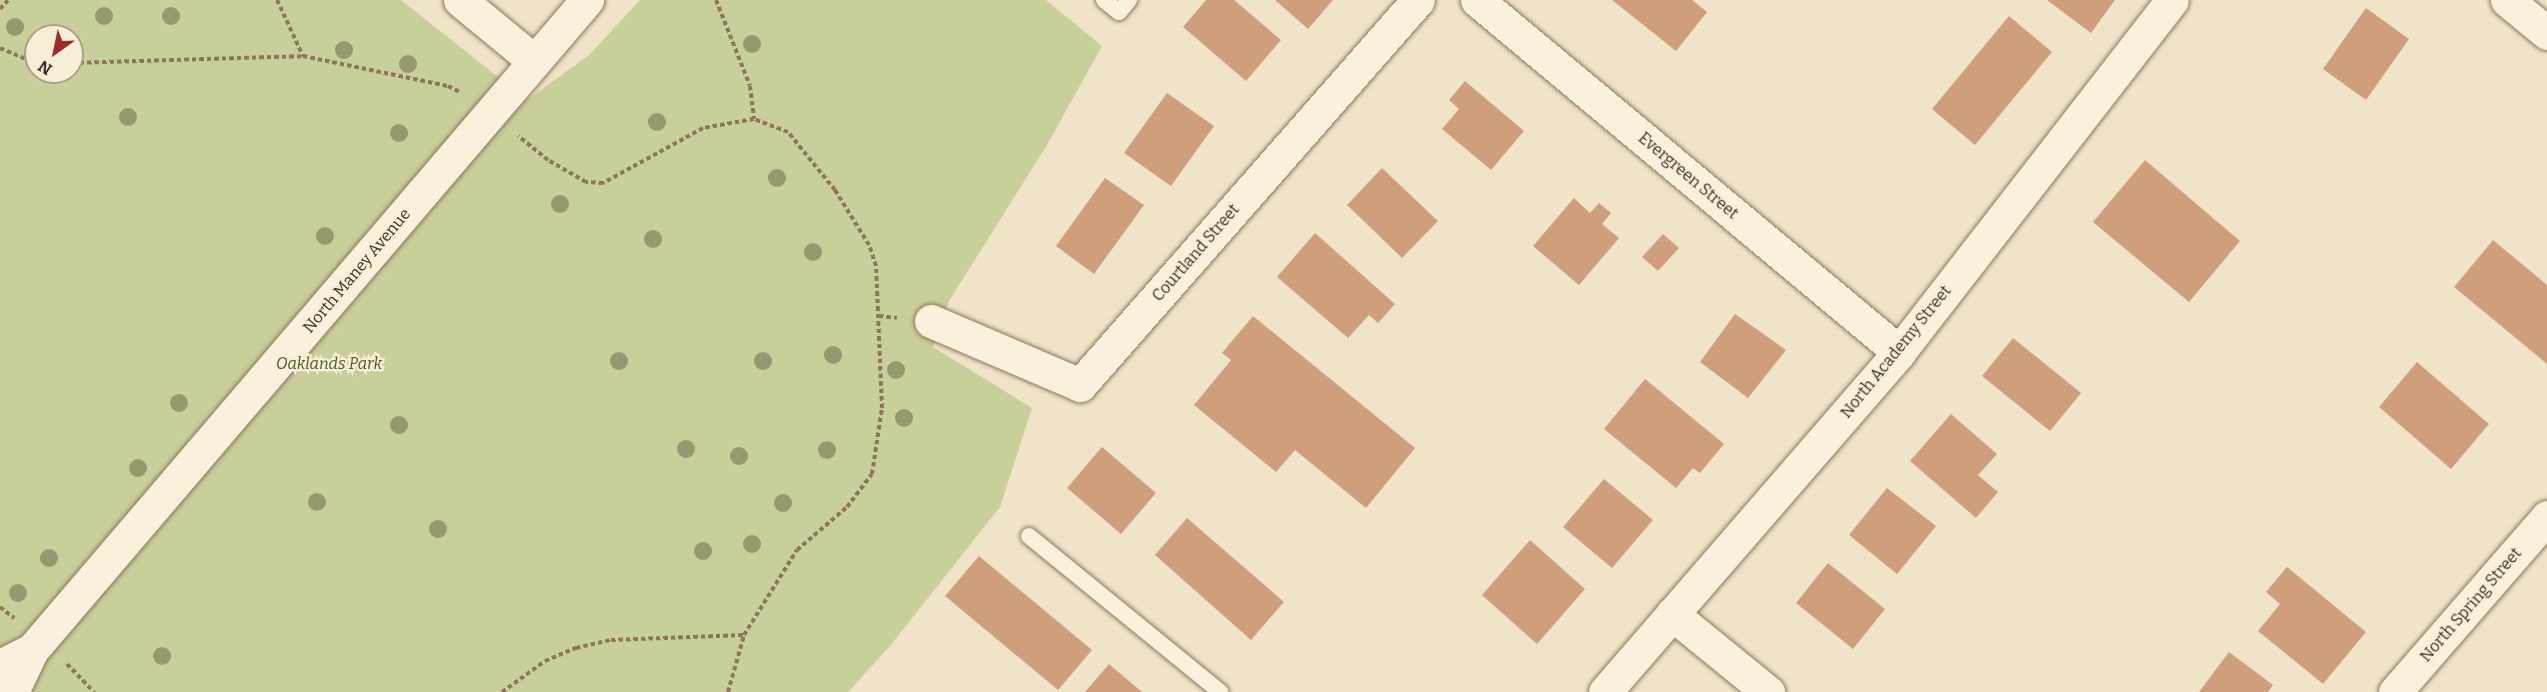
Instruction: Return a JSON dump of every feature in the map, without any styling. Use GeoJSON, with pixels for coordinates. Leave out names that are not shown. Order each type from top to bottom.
{"type":"FeatureCollection","features":[{"type":"Feature","properties":{"kind":"street"},"geometry":{"type":"LineString","coordinates":[[460,0],[534,61]]}},
{"type":"Feature","properties":{"kind":"street","name":"North Maney Avenue"},"geometry":{"type":"LineString","coordinates":[[32,650],[587,0]]}},
{"type":"Feature","properties":{"kind":"street","name":"Courtland Street"},"geometry":{"type":"LineString","coordinates":[[931,321],[1080,385],[1418,0]]}},
{"type":"Feature","properties":{"kind":"street","name":"Evergreen Street"},"geometry":{"type":"LineString","coordinates":[[1477,0],[1899,352]]}},
{"type":"Feature","properties":{"kind":"street","name":"North Academy Street"},"geometry":{"type":"LineString","coordinates":[[1605,692],[1899,352],[2172,0]]}},
{"type":"Feature","properties":{"kind":"street"},"geometry":{"type":"LineString","coordinates":[[2507,0],[2547,33]]}},
{"type":"Feature","properties":{"kind":"street","name":"North Spring Street"},"geometry":{"type":"LineString","coordinates":[[2395,692],[2547,518]]}},
{"type":"Feature","properties":{"kind":"street"},"geometry":{"type":"LineString","coordinates":[[1672,614],[1768,692]]}},
{"type":"Feature","properties":{"kind":"street"},"geometry":{"type":"LineString","coordinates":[[0,666],[32,650]]}},
{"type":"Feature","properties":{"kind":"street"},"geometry":{"type":"LineString","coordinates":[[12,692],[32,650]]}},
{"type":"Feature","properties":{"kind":"lane"},"geometry":{"type":"LineString","coordinates":[[1104,0],[1119,12],[1129,0]]}},
{"type":"Feature","properties":{"kind":"lane"},"geometry":{"type":"LineString","coordinates":[[1029,536],[1220,692]]}},
{"type":"Feature","properties":{"kind":"path"},"geometry":{"type":"LineString","coordinates":[[0,9],[8,0]]}},
{"type":"Feature","properties":{"kind":"path"},"geometry":{"type":"LineString","coordinates":[[278,0],[303,56]]}},
{"type":"Feature","properties":{"kind":"path"},"geometry":{"type":"LineString","coordinates":[[716,0],[750,86],[754,119]]}},
{"type":"Feature","properties":{"kind":"path"},"geometry":{"type":"LineString","coordinates":[[0,48],[24,58]]}},
{"type":"Feature","properties":{"kind":"path"},"geometry":{"type":"LineString","coordinates":[[84,63],[303,56],[448,86],[492,113],[548,160],[586,182],[603,183],[704,128],[754,119],[788,132],[811,156],[868,245],[876,266],[882,408],[872,474],[847,507],[797,550],[744,635],[728,692]]}},
{"type":"Feature","properties":{"kind":"path"},"geometry":{"type":"LineString","coordinates":[[502,692],[545,661],[576,648],[611,640],[744,635]]}},
{"type":"Feature","properties":{"kind":"green space","name":"Oaklands Park"},"geometry":{"type":"Polygon","coordinates":[[[0,0],[401,0],[527,100],[589,55],[640,0],[1046,0],[1102,46],[1047,145],[949,301],[933,347],[1032,408],[1000,507],[890,646],[848,692],[0,692],[0,0]]]}},
{"type":"Feature","properties":{"kind":"building"},"geometry":{"type":"Polygon","coordinates":[[[1206,0],[1234,0],[1281,40],[1246,81],[1183,27],[1206,0]]]}},
{"type":"Feature","properties":{"kind":"building"},"geometry":{"type":"Polygon","coordinates":[[[1275,0],[1333,0],[1308,29],[1275,0]]]}},
{"type":"Feature","properties":{"kind":"building"},"geometry":{"type":"Polygon","coordinates":[[[1612,0],[1692,0],[1707,12],[1676,51],[1612,0]]]}},
{"type":"Feature","properties":{"kind":"building"},"geometry":{"type":"Polygon","coordinates":[[[2047,0],[2115,0],[2091,33],[2047,0]]]}},
{"type":"Feature","properties":{"kind":"building"},"geometry":{"type":"Polygon","coordinates":[[[2366,8],[2409,39],[2366,100],[2323,69],[2366,8]]]}},
{"type":"Feature","properties":{"kind":"building"},"geometry":{"type":"Polygon","coordinates":[[[2009,16],[2052,52],[1975,145],[1932,109],[2009,16]]]}},
{"type":"Feature","properties":{"kind":"building"},"geometry":{"type":"Polygon","coordinates":[[[1465,81],[1524,131],[1491,170],[1442,129],[1459,109],[1449,100],[1465,81]]]}},
{"type":"Feature","properties":{"kind":"building"},"geometry":{"type":"Polygon","coordinates":[[[1167,93],[1214,126],[1171,186],[1124,153],[1167,93]]]}},
{"type":"Feature","properties":{"kind":"building"},"geometry":{"type":"Polygon","coordinates":[[[2145,160],[2240,241],[2189,302],[2093,222],[2145,160]]]}},
{"type":"Feature","properties":{"kind":"building"},"geometry":{"type":"Polygon","coordinates":[[[1382,168],[1438,221],[1402,258],[1347,205],[1382,168]]]}},
{"type":"Feature","properties":{"kind":"building"},"geometry":{"type":"Polygon","coordinates":[[[1105,178],[1144,205],[1094,274],[1056,246],[1105,178]]]}},
{"type":"Feature","properties":{"kind":"building"},"geometry":{"type":"Polygon","coordinates":[[[1574,198],[1590,213],[1599,203],[1611,213],[1602,224],[1619,238],[1579,285],[1533,246],[1574,198]]]}},
{"type":"Feature","properties":{"kind":"building"},"geometry":{"type":"Polygon","coordinates":[[[1315,233],[1395,304],[1378,323],[1369,315],[1348,338],[1277,277],[1315,233]]]}},
{"type":"Feature","properties":{"kind":"building"},"geometry":{"type":"Polygon","coordinates":[[[1663,234],[1679,248],[1658,271],[1642,257],[1663,234]]]}},
{"type":"Feature","properties":{"kind":"building"},"geometry":{"type":"Polygon","coordinates":[[[2493,240],[2547,285],[2547,364],[2454,287],[2493,240]]]}},
{"type":"Feature","properties":{"kind":"building"},"geometry":{"type":"Polygon","coordinates":[[[1735,314],[1786,350],[1748,398],[1700,362],[1735,314]]]}},
{"type":"Feature","properties":{"kind":"building"},"geometry":{"type":"Polygon","coordinates":[[[1253,316],[1415,448],[1366,508],[1295,450],[1276,472],[1194,405],[1231,360],[1222,353],[1253,316]]]}},
{"type":"Feature","properties":{"kind":"building"},"geometry":{"type":"Polygon","coordinates":[[[2013,338],[2081,393],[2050,431],[1982,376],[2013,338]]]}},
{"type":"Feature","properties":{"kind":"building"},"geometry":{"type":"Polygon","coordinates":[[[2417,362],[2489,424],[2451,469],[2379,407],[2417,362]]]}},
{"type":"Feature","properties":{"kind":"building"},"geometry":{"type":"Polygon","coordinates":[[[1645,379],[1724,444],[1700,473],[1693,468],[1676,488],[1604,429],[1645,379]]]}},
{"type":"Feature","properties":{"kind":"building"},"geometry":{"type":"Polygon","coordinates":[[[1951,414],[1997,454],[1978,475],[1998,492],[1976,518],[1910,461],[1951,414]]]}},
{"type":"Feature","properties":{"kind":"building"},"geometry":{"type":"Polygon","coordinates":[[[1102,447],[1156,493],[1121,534],[1067,488],[1102,447]]]}},
{"type":"Feature","properties":{"kind":"building"},"geometry":{"type":"Polygon","coordinates":[[[1604,479],[1653,520],[1612,568],[1563,527],[1604,479]]]}},
{"type":"Feature","properties":{"kind":"building"},"geometry":{"type":"Polygon","coordinates":[[[1887,488],[1936,526],[1897,574],[1849,535],[1887,488]]]}},
{"type":"Feature","properties":{"kind":"building"},"geometry":{"type":"Polygon","coordinates":[[[1187,518],[1284,602],[1251,640],[1155,555],[1187,518]]]}},
{"type":"Feature","properties":{"kind":"building"},"geometry":{"type":"Polygon","coordinates":[[[1530,540],[1585,589],[1537,644],[1482,595],[1530,540]]]}},
{"type":"Feature","properties":{"kind":"building"},"geometry":{"type":"Polygon","coordinates":[[[979,556],[1092,650],[1058,690],[945,596],[979,556]]]}},
{"type":"Feature","properties":{"kind":"building"},"geometry":{"type":"Polygon","coordinates":[[[1828,563],[1885,609],[1853,649],[1796,603],[1828,563]]]}},
{"type":"Feature","properties":{"kind":"building"},"geometry":{"type":"Polygon","coordinates":[[[2287,567],[2366,632],[2323,684],[2258,631],[2280,604],[2266,592],[2287,567]]]}},
{"type":"Feature","properties":{"kind":"building"},"geometry":{"type":"Polygon","coordinates":[[[2229,652],[2273,685],[2268,692],[2199,692],[2229,652]]]}},
{"type":"Feature","properties":{"kind":"building"},"geometry":{"type":"Polygon","coordinates":[[[1109,664],[1142,692],[1085,692],[1109,664]]]}}]}
